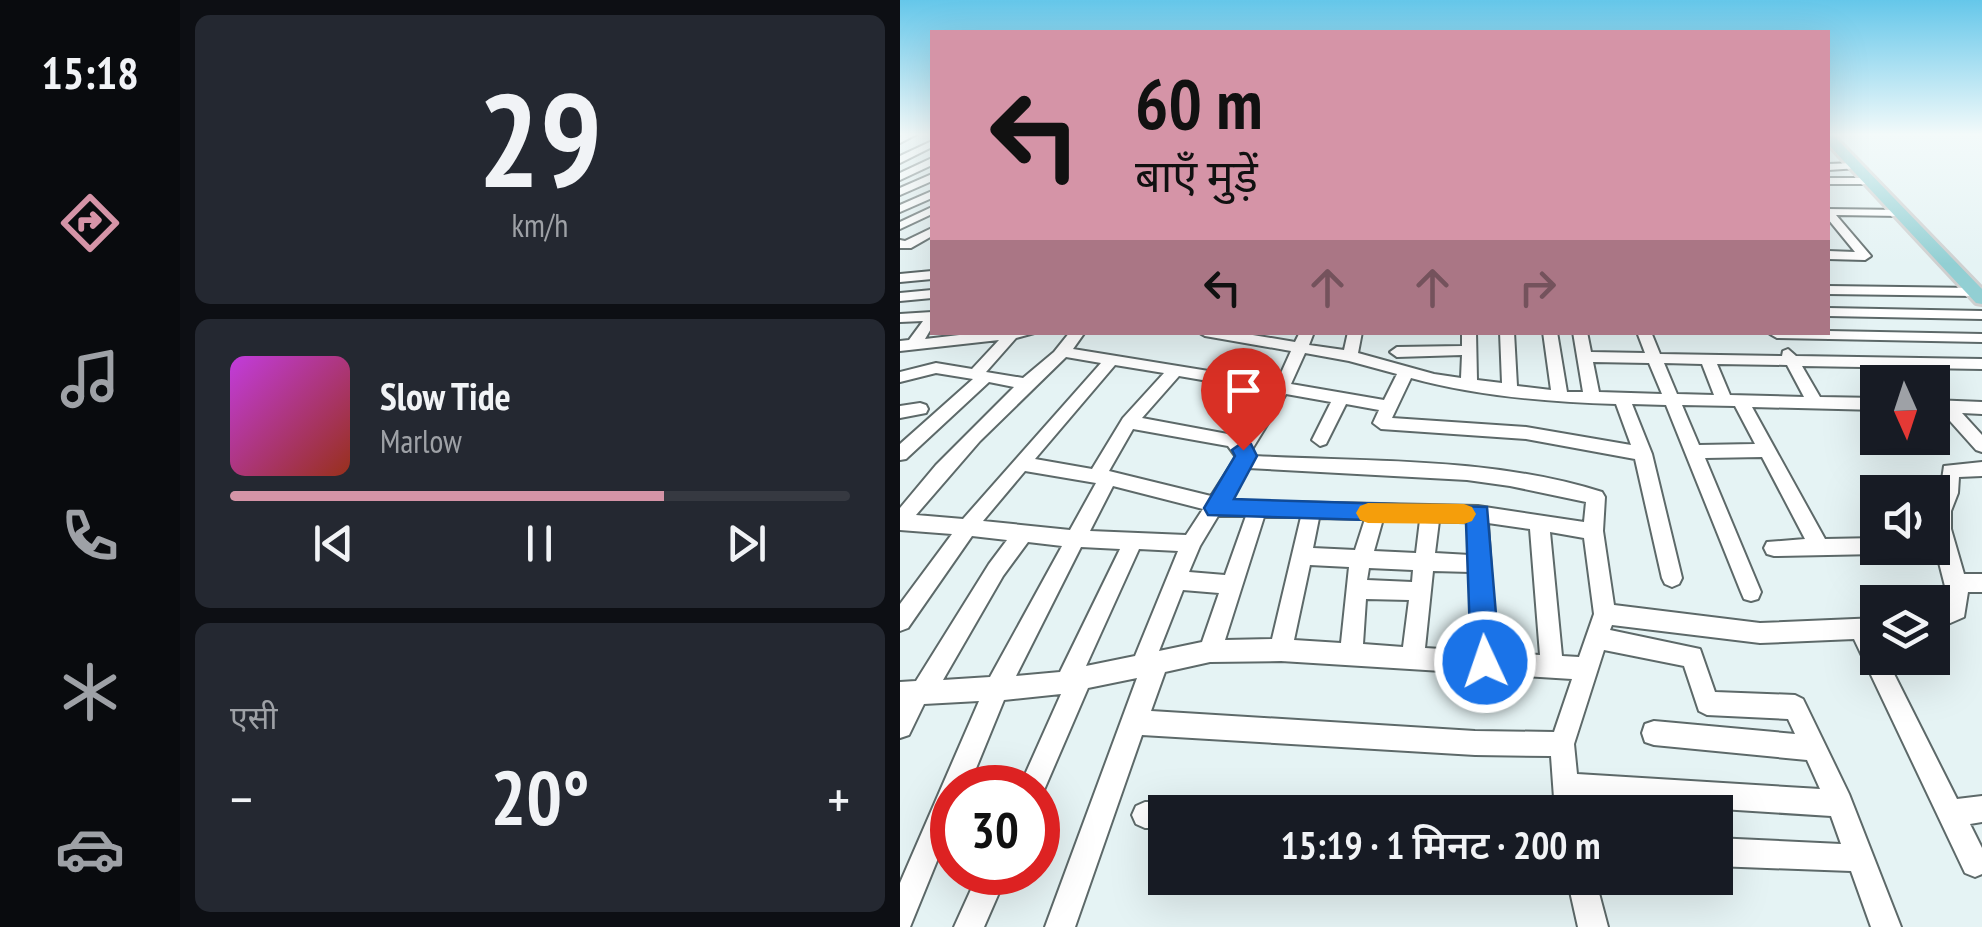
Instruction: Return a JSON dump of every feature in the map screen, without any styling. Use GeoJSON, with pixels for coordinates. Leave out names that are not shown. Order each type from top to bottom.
{"type":"FeatureCollection","features":[{"type":"Feature","properties":{"kind":"main road"},"geometry":{"type":"LineString","coordinates":[[1866,177],[1979,296]]}},
{"type":"Feature","properties":{"kind":"street"},"geometry":{"type":"LineString","coordinates":[[900,192],[929,177]]}},
{"type":"Feature","properties":{"kind":"street"},"geometry":{"type":"LineString","coordinates":[[1830,181],[1869,181]]}},
{"type":"Feature","properties":{"kind":"street"},"geometry":{"type":"LineString","coordinates":[[900,209],[930,195]]}},
{"type":"Feature","properties":{"kind":"street"},"geometry":{"type":"LineString","coordinates":[[900,226],[930,211]]}},
{"type":"Feature","properties":{"kind":"street"},"geometry":{"type":"LineString","coordinates":[[1830,213],[1901,213]]}},
{"type":"Feature","properties":{"kind":"street"},"geometry":{"type":"LineString","coordinates":[[1830,215],[1865,256],[1830,255]]}},
{"type":"Feature","properties":{"kind":"street"},"geometry":{"type":"LineString","coordinates":[[902,247],[930,232]]}},
{"type":"Feature","properties":{"kind":"street"},"geometry":{"type":"LineString","coordinates":[[900,278],[930,275]]}},
{"type":"Feature","properties":{"kind":"street"},"geometry":{"type":"LineString","coordinates":[[1830,290],[1979,296]]}},
{"type":"Feature","properties":{"kind":"street"},"geometry":{"type":"LineString","coordinates":[[900,296],[930,294]]}},
{"type":"Feature","properties":{"kind":"street"},"geometry":{"type":"LineString","coordinates":[[1830,312],[1982,315]]}},
{"type":"Feature","properties":{"kind":"street"},"geometry":{"type":"LineString","coordinates":[[900,318],[930,316]]}},
{"type":"Feature","properties":{"kind":"street"},"geometry":{"type":"LineString","coordinates":[[907,345],[930,318]]}},
{"type":"Feature","properties":{"kind":"street"},"geometry":{"type":"LineString","coordinates":[[1830,334],[1982,338]]}},
{"type":"Feature","properties":{"kind":"street"},"geometry":{"type":"LineString","coordinates":[[907,345],[980,335]]}},
{"type":"Feature","properties":{"kind":"street"},"geometry":{"type":"LineString","coordinates":[[900,454],[980,376],[1011,335]]}},
{"type":"Feature","properties":{"kind":"street"},"geometry":{"type":"LineString","coordinates":[[900,522],[924,487],[1026,384],[1066,352],[1076,335]]}},
{"type":"Feature","properties":{"kind":"street"},"geometry":{"type":"LineString","coordinates":[[1239,335],[1264,337],[1302,350],[1399,363],[1469,385],[1560,397],[1860,403]]}},
{"type":"Feature","properties":{"kind":"street"},"geometry":{"type":"LineString","coordinates":[[1060,927],[1134,722],[1176,580],[1191,543],[1217,506],[1302,350],[1306,335]]}},
{"type":"Feature","properties":{"kind":"street"},"geometry":{"type":"LineString","coordinates":[[1350,356],[1354,335]]}},
{"type":"Feature","properties":{"kind":"street"},"geometry":{"type":"LineString","coordinates":[[1400,335],[1399,363],[1381,423],[1526,433],[1643,454]]}},
{"type":"Feature","properties":{"kind":"street"},"geometry":{"type":"LineString","coordinates":[[1468,335],[1469,385]]}},
{"type":"Feature","properties":{"kind":"street"},"geometry":{"type":"LineString","coordinates":[[1507,335],[1510,391]]}},
{"type":"Feature","properties":{"kind":"street"},"geometry":{"type":"LineString","coordinates":[[1550,335],[1560,397]]}},
{"type":"Feature","properties":{"kind":"street"},"geometry":{"type":"LineString","coordinates":[[1581,335],[1592,398]]}},
{"type":"Feature","properties":{"kind":"street"},"geometry":{"type":"LineString","coordinates":[[1645,335],[1751,592]]}},
{"type":"Feature","properties":{"kind":"street"},"geometry":{"type":"LineString","coordinates":[[1777,335],[1815,402]]}},
{"type":"Feature","properties":{"kind":"street"},"geometry":{"type":"LineString","coordinates":[[1399,363],[1468,350]]}},
{"type":"Feature","properties":{"kind":"street"},"geometry":{"type":"LineString","coordinates":[[1066,352],[1389,406]]}},
{"type":"Feature","properties":{"kind":"street"},"geometry":{"type":"LineString","coordinates":[[1585,357],[1982,364]]}},
{"type":"Feature","properties":{"kind":"street"},"geometry":{"type":"LineString","coordinates":[[1707,358],[1769,450],[1819,547]]}},
{"type":"Feature","properties":{"kind":"street"},"geometry":{"type":"LineString","coordinates":[[900,621],[970,526],[1112,359]]}},
{"type":"Feature","properties":{"kind":"street"},"geometry":{"type":"LineString","coordinates":[[900,377],[936,368],[1026,384]]}},
{"type":"Feature","properties":{"kind":"street"},"geometry":{"type":"LineString","coordinates":[[964,765],[996,690],[1076,539],[1129,422],[1176,370]]}},
{"type":"Feature","properties":{"kind":"street"},"geometry":{"type":"LineString","coordinates":[[1621,397],[1643,454],[1672,578]]}},
{"type":"Feature","properties":{"kind":"street"},"geometry":{"type":"LineString","coordinates":[[1320,440],[1341,398]]}},
{"type":"Feature","properties":{"kind":"street"},"geometry":{"type":"LineString","coordinates":[[1950,407],[1982,408]]}},
{"type":"Feature","properties":{"kind":"street"},"geometry":{"type":"LineString","coordinates":[[900,412],[920,409]]}},
{"type":"Feature","properties":{"kind":"street"},"geometry":{"type":"LineString","coordinates":[[1950,416],[1982,446]]}},
{"type":"Feature","properties":{"kind":"street"},"geometry":{"type":"LineString","coordinates":[[1129,422],[1234,441],[1250,462],[1506,475],[1596,497],[1593,530],[1606,614],[1562,744],[1566,795]]}},
{"type":"Feature","properties":{"kind":"street"},"geometry":{"type":"LineString","coordinates":[[1694,452],[1769,450]]}},
{"type":"Feature","properties":{"kind":"street"},"geometry":{"type":"LineString","coordinates":[[1022,464],[1102,477],[1217,506],[1311,513],[1478,514],[1593,530]]}},
{"type":"Feature","properties":{"kind":"street"},"geometry":{"type":"LineString","coordinates":[[1950,613],[1957,610],[1960,592],[1945,549],[1940,514],[1952,492],[1950,471],[1982,469]]}},
{"type":"Feature","properties":{"kind":"street"},"geometry":{"type":"LineString","coordinates":[[1210,651],[1257,510]]}},
{"type":"Feature","properties":{"kind":"street"},"geometry":{"type":"LineString","coordinates":[[1281,650],[1311,513]]}},
{"type":"Feature","properties":{"kind":"street"},"geometry":{"type":"LineString","coordinates":[[1351,654],[1355,589],[1376,513]]}},
{"type":"Feature","properties":{"kind":"street"},"geometry":{"type":"LineString","coordinates":[[1413,659],[1430,513]]}},
{"type":"Feature","properties":{"kind":"street"},"geometry":{"type":"LineString","coordinates":[[1478,514],[1485,662]]}},
{"type":"Feature","properties":{"kind":"street"},"geometry":{"type":"LineString","coordinates":[[900,522],[1076,539],[1191,543]]}},
{"type":"Feature","properties":{"kind":"street"},"geometry":{"type":"LineString","coordinates":[[1539,522],[1552,664]]}},
{"type":"Feature","properties":{"kind":"street"},"geometry":{"type":"LineString","coordinates":[[900,726],[913,694],[1023,534]]}},
{"type":"Feature","properties":{"kind":"street"},"geometry":{"type":"LineString","coordinates":[[1041,765],[1134,541]]}},
{"type":"Feature","properties":{"kind":"street"},"geometry":{"type":"LineString","coordinates":[[1774,548],[1860,546]]}},
{"type":"Feature","properties":{"kind":"street"},"geometry":{"type":"LineString","coordinates":[[1302,556],[1480,564]]}},
{"type":"Feature","properties":{"kind":"street"},"geometry":{"type":"LineString","coordinates":[[1176,580],[1232,585]]}},
{"type":"Feature","properties":{"kind":"street"},"geometry":{"type":"LineString","coordinates":[[1957,583],[1982,582]]}},
{"type":"Feature","properties":{"kind":"street"},"geometry":{"type":"LineString","coordinates":[[1355,589],[1418,591]]}},
{"type":"Feature","properties":{"kind":"street"},"geometry":{"type":"LineString","coordinates":[[1606,614],[1760,633],[1860,629]]}},
{"type":"Feature","properties":{"kind":"street"},"geometry":{"type":"LineString","coordinates":[[1598,638],[1692,657],[1707,703],[1794,706],[1840,803],[1886,927]]}},
{"type":"Feature","properties":{"kind":"street"},"geometry":{"type":"LineString","coordinates":[[913,694],[996,690],[1074,680],[1210,651],[1281,650],[1587,669]]}},
{"type":"Feature","properties":{"kind":"street"},"geometry":{"type":"LineString","coordinates":[[1889,675],[1975,864]]}},
{"type":"Feature","properties":{"kind":"street"},"geometry":{"type":"LineString","coordinates":[[1134,722],[1562,744]]}},
{"type":"Feature","properties":{"kind":"street"},"geometry":{"type":"LineString","coordinates":[[1654,733],[1814,748]]}},
{"type":"Feature","properties":{"kind":"street"},"geometry":{"type":"LineString","coordinates":[[1733,802],[1840,803]]}},
{"type":"Feature","properties":{"kind":"street"},"geometry":{"type":"LineString","coordinates":[[1950,813],[1982,809]]}},
{"type":"Feature","properties":{"kind":"street"},"geometry":{"type":"LineString","coordinates":[[900,918],[930,847]]}},
{"type":"Feature","properties":{"kind":"street"},"geometry":{"type":"LineString","coordinates":[[1733,853],[1860,858]]}},
{"type":"Feature","properties":{"kind":"street"},"geometry":{"type":"LineString","coordinates":[[970,927],[984,895]]}},
{"type":"Feature","properties":{"kind":"street"},"geometry":{"type":"LineString","coordinates":[[1585,895],[1593,927]]}},
{"type":"Feature","properties":{"kind":"slow traffic"},"geometry":{"type":"LineString","coordinates":[[1368,513],[1464,514]]}},
{"type":"Feature","properties":{"kind":"route"},"geometry":{"type":"LineString","coordinates":[[1243,450],[1246,456],[1216,508],[1478,514],[1485,662]]}}]}
